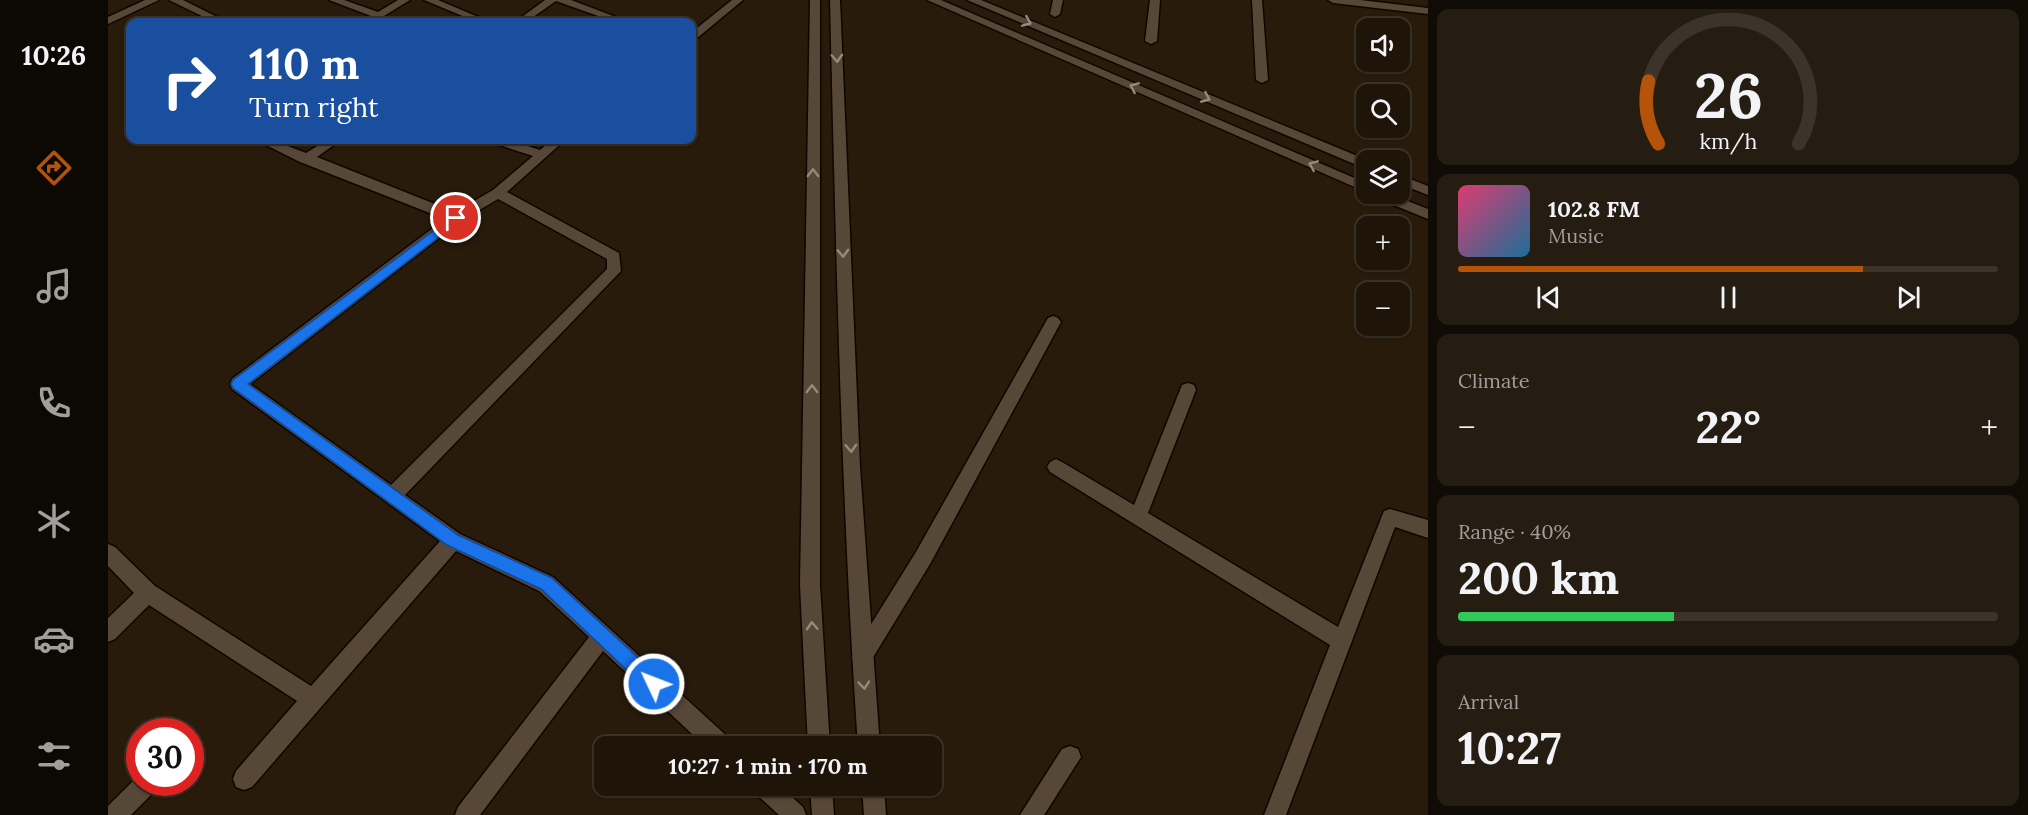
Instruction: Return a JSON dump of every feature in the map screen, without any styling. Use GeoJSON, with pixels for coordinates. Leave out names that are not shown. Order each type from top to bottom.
{"type":"FeatureCollection","features":[{"type":"Feature","properties":{"kind":"street"},"geometry":{"type":"LineString","coordinates":[[108,21],[154,0]]}},
{"type":"Feature","properties":{"kind":"street"},"geometry":{"type":"LineString","coordinates":[[174,0],[213,18]]}},
{"type":"Feature","properties":{"kind":"street"},"geometry":{"type":"LineString","coordinates":[[334,0],[379,16],[405,0]]}},
{"type":"Feature","properties":{"kind":"street"},"geometry":{"type":"LineString","coordinates":[[429,0],[475,18]]}},
{"type":"Feature","properties":{"kind":"street"},"geometry":{"type":"LineString","coordinates":[[526,18],[552,0]]}},
{"type":"Feature","properties":{"kind":"street"},"geometry":{"type":"LineString","coordinates":[[561,0],[613,18]]}},
{"type":"Feature","properties":{"kind":"street"},"geometry":{"type":"LineString","coordinates":[[814,0],[810,585],[818,736]]}},
{"type":"Feature","properties":{"kind":"street"},"geometry":{"type":"LineString","coordinates":[[835,0],[846,331],[862,657],[868,736]]}},
{"type":"Feature","properties":{"kind":"street"},"geometry":{"type":"LineString","coordinates":[[932,0],[1356,184]]}},
{"type":"Feature","properties":{"kind":"street"},"geometry":{"type":"LineString","coordinates":[[972,0],[1356,161]]}},
{"type":"Feature","properties":{"kind":"street"},"geometry":{"type":"LineString","coordinates":[[1055,14],[1058,0]]}},
{"type":"Feature","properties":{"kind":"street"},"geometry":{"type":"LineString","coordinates":[[1152,41],[1155,0]]}},
{"type":"Feature","properties":{"kind":"street"},"geometry":{"type":"LineString","coordinates":[[1257,0],[1262,80]]}},
{"type":"Feature","properties":{"kind":"street"},"geometry":{"type":"LineString","coordinates":[[1333,0],[1428,11]]}},
{"type":"Feature","properties":{"kind":"street"},"geometry":{"type":"LineString","coordinates":[[696,34],[734,1]]}},
{"type":"Feature","properties":{"kind":"street"},"geometry":{"type":"LineString","coordinates":[[271,144],[456,218]]}},
{"type":"Feature","properties":{"kind":"street"},"geometry":{"type":"LineString","coordinates":[[305,159],[329,144]]}},
{"type":"Feature","properties":{"kind":"street"},"geometry":{"type":"LineString","coordinates":[[509,144],[540,154]]}},
{"type":"Feature","properties":{"kind":"street"},"geometry":{"type":"LineString","coordinates":[[554,144],[498,192],[456,218],[238,384],[453,540],[546,584],[710,736]]}},
{"type":"Feature","properties":{"kind":"street"},"geometry":{"type":"LineString","coordinates":[[1410,183],[1428,191]]}},
{"type":"Feature","properties":{"kind":"street"},"geometry":{"type":"LineString","coordinates":[[392,496],[614,271],[614,258],[498,192]]}},
{"type":"Feature","properties":{"kind":"street"},"geometry":{"type":"LineString","coordinates":[[1404,204],[1428,214]]}},
{"type":"Feature","properties":{"kind":"street"},"geometry":{"type":"LineString","coordinates":[[862,657],[923,558],[1053,322]]}},
{"type":"Feature","properties":{"kind":"street"},"geometry":{"type":"LineString","coordinates":[[1138,517],[1188,390]]}},
{"type":"Feature","properties":{"kind":"street"},"geometry":{"type":"LineString","coordinates":[[1056,467],[1342,641]]}},
{"type":"Feature","properties":{"kind":"street"},"geometry":{"type":"LineString","coordinates":[[1275,815],[1390,517],[1428,529]]}},
{"type":"Feature","properties":{"kind":"street"},"geometry":{"type":"LineString","coordinates":[[244,779],[453,540]]}},
{"type":"Feature","properties":{"kind":"street"},"geometry":{"type":"LineString","coordinates":[[108,552],[148,593],[313,699]]}},
{"type":"Feature","properties":{"kind":"street"},"geometry":{"type":"LineString","coordinates":[[108,632],[148,593]]}},
{"type":"Feature","properties":{"kind":"street"},"geometry":{"type":"LineString","coordinates":[[466,815],[602,636]]}},
{"type":"Feature","properties":{"kind":"street"},"geometry":{"type":"LineString","coordinates":[[1031,815],[1070,757]]}},
{"type":"Feature","properties":{"kind":"street"},"geometry":{"type":"LineString","coordinates":[[115,815],[134,796]]}},
{"type":"Feature","properties":{"kind":"street"},"geometry":{"type":"LineString","coordinates":[[775,796],[795,815]]}},
{"type":"Feature","properties":{"kind":"street"},"geometry":{"type":"LineString","coordinates":[[822,796],[823,815]]}},
{"type":"Feature","properties":{"kind":"street"},"geometry":{"type":"LineString","coordinates":[[874,796],[875,815]]}},
{"type":"Feature","properties":{"kind":"route"},"geometry":{"type":"LineString","coordinates":[[456,218],[238,384],[453,540],[546,584],[654,684]]}}]}
